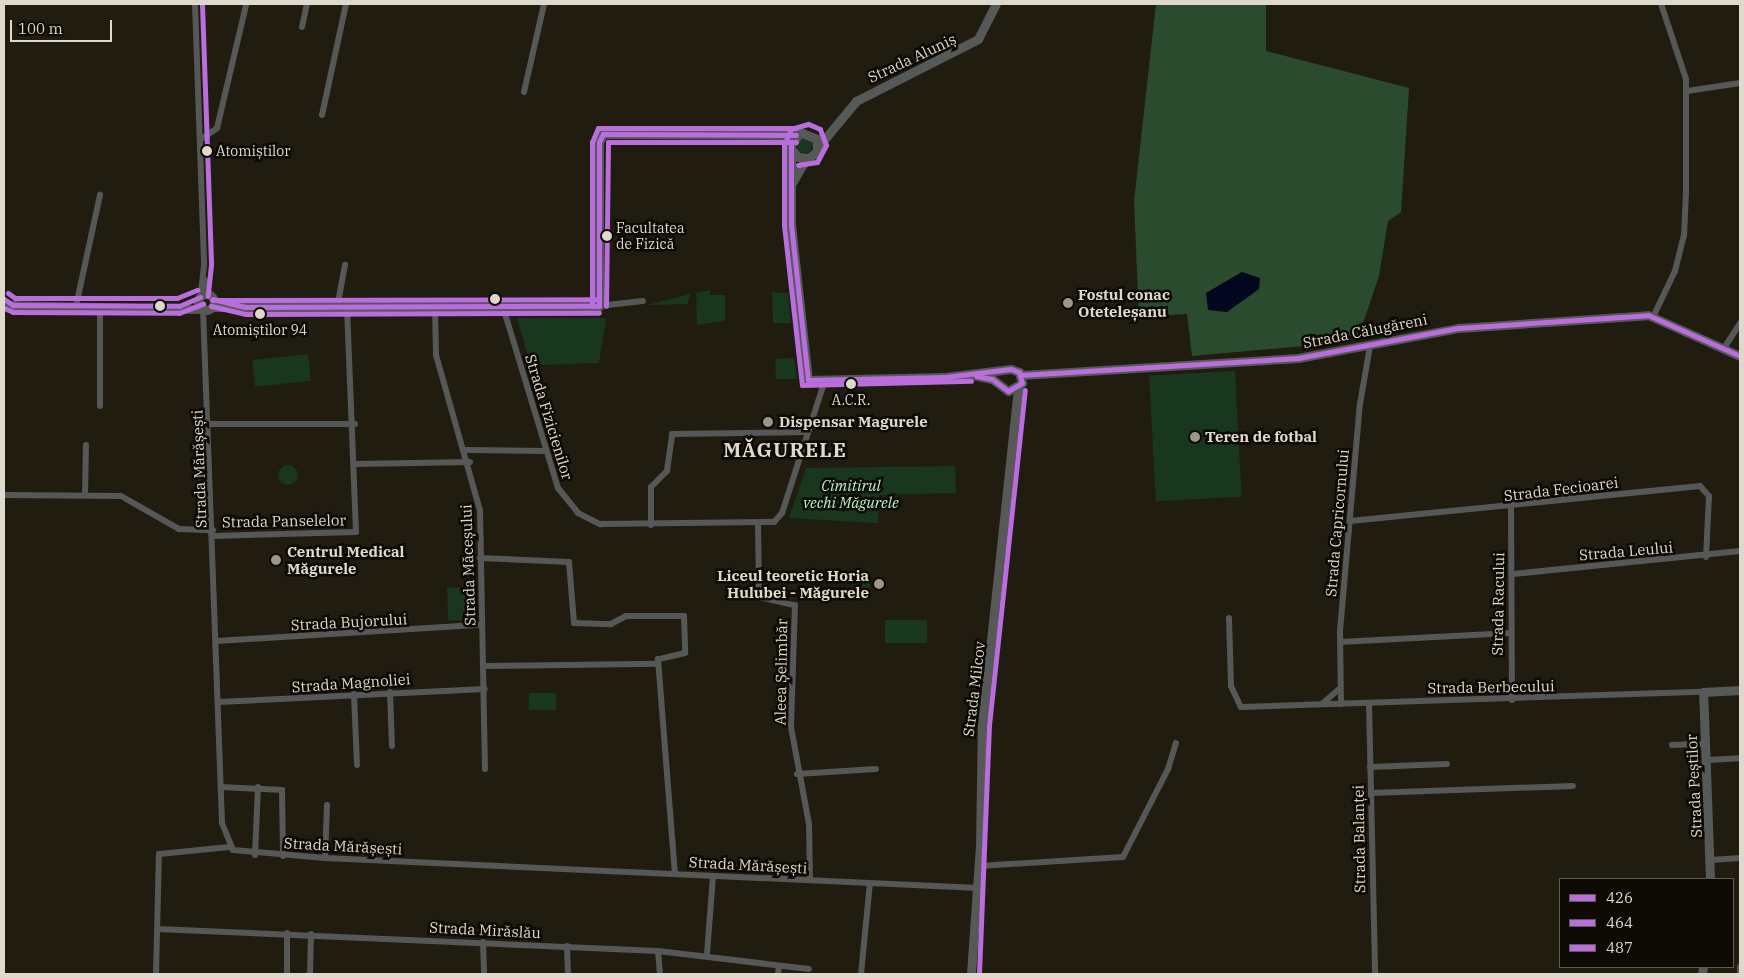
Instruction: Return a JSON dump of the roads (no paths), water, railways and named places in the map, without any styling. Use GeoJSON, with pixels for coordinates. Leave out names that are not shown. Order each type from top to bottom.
{"type":"FeatureCollection","features":[{"type":"Feature","properties":{"kind":"main road","name":"Strada Aluniș"},"geometry":{"type":"LineString","coordinates":[[806,159],[818,147],[833,124],[866,94],[971,44],[988,27],[995,7]]}},
{"type":"Feature","properties":{"kind":"main road","name":"Strada Aluniș"},"geometry":{"type":"LineString","coordinates":[[599,306],[599,142],[603,134],[781,133],[793,142],[808,132],[833,124]]}},
{"type":"Feature","properties":{"kind":"main road"},"geometry":{"type":"LineString","coordinates":[[808,132],[818,147]]}},
{"type":"Feature","properties":{"kind":"main road"},"geometry":{"type":"LineString","coordinates":[[790,186],[806,159],[793,142]]}},
{"type":"Feature","properties":{"kind":"main road"},"geometry":{"type":"LineString","coordinates":[[793,142],[790,186],[806,378],[824,383],[976,376],[1015,370],[1021,375],[1018,389],[1008,391]]}},
{"type":"Feature","properties":{"kind":"main road"},"geometry":{"type":"LineString","coordinates":[[4,299],[8,305],[76,306],[179,306],[206,302],[230,307],[599,306]]}},
{"type":"Feature","properties":{"kind":"main road","name":"Strada Călugăreni"},"geometry":{"type":"LineString","coordinates":[[1021,375],[1298,358],[1459,328],[1654,315],[1740,356]]}},
{"type":"Feature","properties":{"kind":"main road"},"geometry":{"type":"LineString","coordinates":[[1000,385],[1004,371]]}},
{"type":"Feature","properties":{"kind":"main road"},"geometry":{"type":"LineString","coordinates":[[976,376],[1000,385],[1008,391],[1016,408]]}},
{"type":"Feature","properties":{"kind":"main road","name":"Strada Milcov"},"geometry":{"type":"LineString","coordinates":[[971,974],[979,866],[982,724],[1018,389]]}},
{"type":"Feature","properties":{"kind":"main road","name":"Strada Berbecului"},"geometry":{"type":"LineString","coordinates":[[1704,692],[1740,690]]}},
{"type":"Feature","properties":{"kind":"main road","name":"Strada Peștilor"},"geometry":{"type":"LineString","coordinates":[[1704,692],[1711,860],[1710,878]]}},
{"type":"Feature","properties":{"kind":"street","name":"Strada Mărășești"},"geometry":{"type":"LineString","coordinates":[[195,4],[221,787],[223,831],[230,847],[255,855],[978,888]]}},
{"type":"Feature","properties":{"kind":"street"},"geometry":{"type":"LineString","coordinates":[[302,27],[307,4]]}},
{"type":"Feature","properties":{"kind":"street"},"geometry":{"type":"LineString","coordinates":[[322,115],[346,4]]}},
{"type":"Feature","properties":{"kind":"street"},"geometry":{"type":"LineString","coordinates":[[524,92],[544,4]]}},
{"type":"Feature","properties":{"kind":"street"},"geometry":{"type":"LineString","coordinates":[[1654,315],[1675,271],[1684,236],[1687,91],[1678,45],[1662,4]]}},
{"type":"Feature","properties":{"kind":"street"},"geometry":{"type":"LineString","coordinates":[[200,140],[217,128],[246,5]]}},
{"type":"Feature","properties":{"kind":"street"},"geometry":{"type":"LineString","coordinates":[[1687,91],[1740,83]]}},
{"type":"Feature","properties":{"kind":"street"},"geometry":{"type":"LineString","coordinates":[[76,306],[100,195]]}},
{"type":"Feature","properties":{"kind":"street"},"geometry":{"type":"LineString","coordinates":[[338,308],[345,265]]}},
{"type":"Feature","properties":{"kind":"street"},"geometry":{"type":"LineString","coordinates":[[599,306],[643,301]]}},
{"type":"Feature","properties":{"kind":"street"},"geometry":{"type":"LineString","coordinates":[[100,306],[100,406]]}},
{"type":"Feature","properties":{"kind":"street","name":"Strada Măceșului"},"geometry":{"type":"LineString","coordinates":[[436,307],[436,355],[470,462],[480,510],[485,689],[485,769]]}},
{"type":"Feature","properties":{"kind":"street","name":"Strada Fizicienilor"},"geometry":{"type":"LineString","coordinates":[[503,307],[558,488],[578,513],[607,525],[774,522],[780,516],[824,383]]}},
{"type":"Feature","properties":{"kind":"street"},"geometry":{"type":"LineString","coordinates":[[348,308],[356,464],[470,462]]}},
{"type":"Feature","properties":{"kind":"street"},"geometry":{"type":"LineString","coordinates":[[1724,348],[1740,323]]}},
{"type":"Feature","properties":{"kind":"street","name":"Strada Capricornului"},"geometry":{"type":"LineString","coordinates":[[1341,704],[1339,689],[1340,642],[1350,521],[1370,346]]}},
{"type":"Feature","properties":{"kind":"street"},"geometry":{"type":"LineString","coordinates":[[210,424],[355,424]]}},
{"type":"Feature","properties":{"kind":"street"},"geometry":{"type":"LineString","coordinates":[[650,525],[650,487],[667,471],[672,434],[808,432]]}},
{"type":"Feature","properties":{"kind":"street"},"geometry":{"type":"LineString","coordinates":[[85,495],[86,445]]}},
{"type":"Feature","properties":{"kind":"street"},"geometry":{"type":"LineString","coordinates":[[466,450],[545,450]]}},
{"type":"Feature","properties":{"kind":"street","name":"Strada Panselelor"},"geometry":{"type":"LineString","coordinates":[[4,495],[85,495],[127,498],[180,529],[213,533],[356,532],[356,464]]}},
{"type":"Feature","properties":{"kind":"street","name":"Strada Fecioarei"},"geometry":{"type":"LineString","coordinates":[[1350,521],[1511,508],[1704,487],[1709,501],[1706,557]]}},
{"type":"Feature","properties":{"kind":"street","name":"Strada Racului"},"geometry":{"type":"LineString","coordinates":[[1511,508],[1513,574],[1511,632],[1512,700]]}},
{"type":"Feature","properties":{"kind":"street","name":"Aleea Șelimbăr"},"geometry":{"type":"LineString","coordinates":[[758,523],[759,597],[795,606],[790,699],[797,774],[809,824],[810,880]]}},
{"type":"Feature","properties":{"kind":"street","name":"Strada Leului"},"geometry":{"type":"LineString","coordinates":[[1513,574],[1706,557],[1740,551]]}},
{"type":"Feature","properties":{"kind":"street"},"geometry":{"type":"LineString","coordinates":[[480,558],[569,562],[574,624],[613,624],[626,616],[683,615],[685,653],[660,656],[658,664],[675,873]]}},
{"type":"Feature","properties":{"kind":"street","name":"Strada Berbecului"},"geometry":{"type":"LineString","coordinates":[[1229,618],[1231,686],[1241,707],[1512,700],[1704,692]]}},
{"type":"Feature","properties":{"kind":"street","name":"Strada Bujorului"},"geometry":{"type":"LineString","coordinates":[[216,640],[482,625]]}},
{"type":"Feature","properties":{"kind":"street"},"geometry":{"type":"LineString","coordinates":[[1340,642],[1511,632]]}},
{"type":"Feature","properties":{"kind":"street"},"geometry":{"type":"LineString","coordinates":[[484,666],[658,664]]}},
{"type":"Feature","properties":{"kind":"street","name":"Strada Magnoliei"},"geometry":{"type":"LineString","coordinates":[[218,702],[390,692],[485,689]]}},
{"type":"Feature","properties":{"kind":"street"},"geometry":{"type":"LineString","coordinates":[[1322,704],[1339,689]]}},
{"type":"Feature","properties":{"kind":"street"},"geometry":{"type":"LineString","coordinates":[[390,692],[392,746]]}},
{"type":"Feature","properties":{"kind":"street"},"geometry":{"type":"LineString","coordinates":[[354,694],[357,766]]}},
{"type":"Feature","properties":{"kind":"street","name":"Strada Balanței"},"geometry":{"type":"LineString","coordinates":[[1369,703],[1375,974]]}},
{"type":"Feature","properties":{"kind":"street"},"geometry":{"type":"LineString","coordinates":[[979,866],[1123,857],[1168,769],[1176,743]]}},
{"type":"Feature","properties":{"kind":"street"},"geometry":{"type":"LineString","coordinates":[[1672,745],[1706,744]]}},
{"type":"Feature","properties":{"kind":"street"},"geometry":{"type":"LineString","coordinates":[[1707,760],[1740,758]]}},
{"type":"Feature","properties":{"kind":"street"},"geometry":{"type":"LineString","coordinates":[[1370,767],[1447,764]]}},
{"type":"Feature","properties":{"kind":"street"},"geometry":{"type":"LineString","coordinates":[[797,774],[876,769]]}},
{"type":"Feature","properties":{"kind":"street"},"geometry":{"type":"LineString","coordinates":[[1370,793],[1573,786]]}},
{"type":"Feature","properties":{"kind":"street"},"geometry":{"type":"LineString","coordinates":[[221,787],[277,787],[283,793],[283,856]]}},
{"type":"Feature","properties":{"kind":"street"},"geometry":{"type":"LineString","coordinates":[[255,855],[258,787]]}},
{"type":"Feature","properties":{"kind":"street"},"geometry":{"type":"LineString","coordinates":[[324,858],[327,804]]}},
{"type":"Feature","properties":{"kind":"street"},"geometry":{"type":"LineString","coordinates":[[156,974],[159,854],[230,847]]}},
{"type":"Feature","properties":{"kind":"street"},"geometry":{"type":"LineString","coordinates":[[1711,860],[1740,858]]}},
{"type":"Feature","properties":{"kind":"street"},"geometry":{"type":"LineString","coordinates":[[707,954],[713,876]]}},
{"type":"Feature","properties":{"kind":"street"},"geometry":{"type":"LineString","coordinates":[[861,974],[870,883]]}},
{"type":"Feature","properties":{"kind":"street","name":"Strada Mirăslău"},"geometry":{"type":"LineString","coordinates":[[158,929],[311,934],[707,954],[809,969]]}},
{"type":"Feature","properties":{"kind":"street"},"geometry":{"type":"LineString","coordinates":[[286,974],[287,933]]}},
{"type":"Feature","properties":{"kind":"street"},"geometry":{"type":"LineString","coordinates":[[310,974],[311,934]]}},
{"type":"Feature","properties":{"kind":"street"},"geometry":{"type":"LineString","coordinates":[[483,942],[484,974]]}},
{"type":"Feature","properties":{"kind":"street"},"geometry":{"type":"LineString","coordinates":[[567,946],[568,974]]}},
{"type":"Feature","properties":{"kind":"street"},"geometry":{"type":"LineString","coordinates":[[658,951],[660,974]]}},
{"type":"Feature","properties":{"kind":"street"},"geometry":{"type":"LineString","coordinates":[[778,974],[779,966]]}},
{"type":"Feature","properties":{"kind":"street"},"geometry":{"type":"LineString","coordinates":[[1740,967],[1740,974]]}},
{"type":"Feature","properties":{"kind":"water"},"geometry":{"type":"Polygon","coordinates":[[[1242,272],[1260,278],[1259,289],[1227,312],[1208,310],[1206,293],[1242,272]]]}},
{"type":"Feature","properties":{"kind":"place","name":"Atomiștilor"},"geometry":{"type":"Point","coordinates":[207,151]}},
{"type":"Feature","properties":{"kind":"place","name":"Facultatea de Fizică"},"geometry":{"type":"Point","coordinates":[607,236]}},
{"type":"Feature","properties":{"kind":"place","name":"Fostul conac Oteteleșanu"},"geometry":{"type":"Point","coordinates":[1068,303]}},
{"type":"Feature","properties":{"kind":"place","name":"Atomiștilor 94"},"geometry":{"type":"Point","coordinates":[260,314]}},
{"type":"Feature","properties":{"kind":"place","name":"A.C.R."},"geometry":{"type":"Point","coordinates":[851,384]}},
{"type":"Feature","properties":{"kind":"place","name":"Dispensar Magurele"},"geometry":{"type":"Point","coordinates":[768,422]}},
{"type":"Feature","properties":{"kind":"place","name":"Teren de fotbal"},"geometry":{"type":"Point","coordinates":[1195,437]}},
{"type":"Feature","properties":{"kind":"place","name":"Centrul Medical Măgurele"},"geometry":{"type":"Point","coordinates":[276,560]}},
{"type":"Feature","properties":{"kind":"place","name":"Liceul teoretic Horia Hulubei - Măgurele"},"geometry":{"type":"Point","coordinates":[879,584]}},
{"type":"Feature","properties":{"kind":"district","name":"MĂGURELE"},"geometry":{"type":"Point","coordinates":[785,449]}},
{"type":"Feature","properties":{"kind":"park label","name":"Cimitirul vechi Măgurele"},"geometry":{"type":"Point","coordinates":[851,494]}}]}
